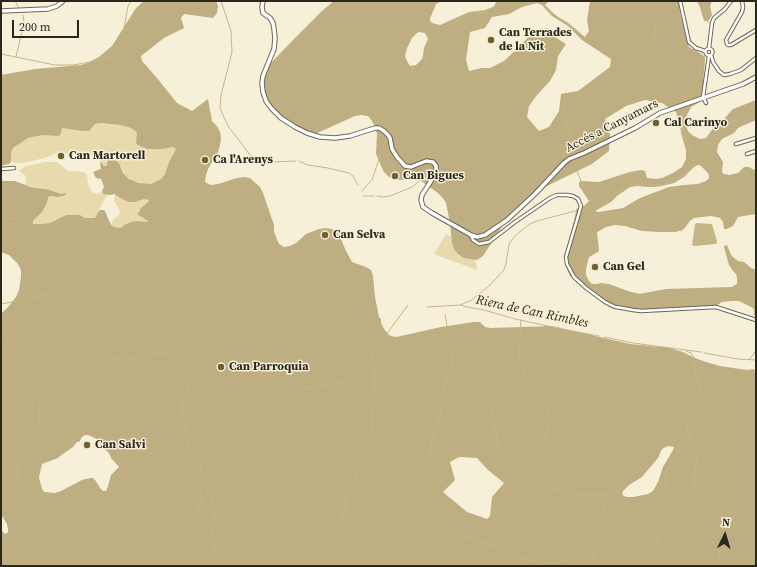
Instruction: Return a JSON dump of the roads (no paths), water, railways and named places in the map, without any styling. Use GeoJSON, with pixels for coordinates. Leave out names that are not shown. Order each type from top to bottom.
{"type":"FeatureCollection","features":[{"type":"Feature","properties":{"kind":"street"},"geometry":{"type":"LineString","coordinates":[[1,11],[48,9],[57,6],[63,1]]}},
{"type":"Feature","properties":{"kind":"street"},"geometry":{"type":"LineString","coordinates":[[263,1],[263,12],[273,23],[275,38],[274,49],[263,76],[263,92],[266,101],[281,118],[307,133],[320,137],[335,138],[350,136],[375,128],[379,128],[384,131],[390,138],[392,149],[397,158],[405,166],[411,167],[426,161],[432,162],[436,166],[436,173],[422,195],[421,200],[424,207],[471,235],[473,240],[479,244],[489,242],[550,198],[557,195],[573,196],[578,199],[581,206],[566,257],[567,264],[574,277],[586,288],[605,302],[615,307],[641,311],[716,306],[756,320]]}},
{"type":"Feature","properties":{"kind":"street"},"geometry":{"type":"LineString","coordinates":[[680,1],[689,42],[696,48],[705,51],[706,55],[710,55],[719,71],[724,75],[741,70],[756,58]]}},
{"type":"Feature","properties":{"kind":"street"},"geometry":{"type":"LineString","coordinates":[[706,103],[703,97],[710,55],[712,54],[712,51],[709,48],[712,23],[714,18],[725,9],[731,1]]}},
{"type":"Feature","properties":{"kind":"street"},"geometry":{"type":"LineString","coordinates":[[742,1],[742,12],[726,40],[726,44],[731,45],[756,30]]}},
{"type":"Feature","properties":{"kind":"street"},"geometry":{"type":"LineString","coordinates":[[705,51],[709,48]]}},
{"type":"Feature","properties":{"kind":"street","name":"Accés a Canyamars"},"geometry":{"type":"LineString","coordinates":[[471,235],[477,237],[485,235],[507,220],[569,159],[635,128],[660,112],[743,84],[756,77]]}},
{"type":"Feature","properties":{"kind":"street"},"geometry":{"type":"LineString","coordinates":[[736,144],[756,138]]}},
{"type":"Feature","properties":{"kind":"street"},"geometry":{"type":"LineString","coordinates":[[747,154],[756,151]]}},
{"type":"Feature","properties":{"kind":"street"},"geometry":{"type":"LineString","coordinates":[[1,169],[14,168]]}},
{"type":"Feature","properties":{"kind":"waterway"},"geometry":{"type":"LineString","coordinates":[[15,1],[19,8]]}},
{"type":"Feature","properties":{"kind":"waterway"},"geometry":{"type":"LineString","coordinates":[[1,54],[55,65],[73,65],[97,61],[113,56],[122,39],[128,6],[131,1]]}},
{"type":"Feature","properties":{"kind":"waterway"},"geometry":{"type":"LineString","coordinates":[[221,1],[231,31],[232,52],[221,95],[220,108],[228,126],[254,160],[270,162],[296,161]]}},
{"type":"Feature","properties":{"kind":"waterway"},"geometry":{"type":"LineString","coordinates":[[389,132],[403,96],[421,79],[425,60],[432,43],[440,40],[453,23],[465,16],[475,12],[488,12],[493,7],[509,1]]}},
{"type":"Feature","properties":{"kind":"waterway"},"geometry":{"type":"LineString","coordinates":[[639,1],[644,11],[655,24],[653,43],[654,48],[661,64],[672,76],[672,96],[684,100]]}},
{"type":"Feature","properties":{"kind":"waterway"},"geometry":{"type":"LineString","coordinates":[[702,1],[706,6],[706,18],[709,23]]}},
{"type":"Feature","properties":{"kind":"waterway"},"geometry":{"type":"LineString","coordinates":[[16,57],[24,23],[23,15]]}},
{"type":"Feature","properties":{"kind":"waterway"},"geometry":{"type":"LineString","coordinates":[[438,164],[444,165],[459,152],[482,141],[491,133],[506,110],[520,97],[538,71],[541,61],[543,42]]}},
{"type":"Feature","properties":{"kind":"waterway"},"geometry":{"type":"LineString","coordinates":[[683,101],[684,97],[697,81],[701,69],[702,55]]}},
{"type":"Feature","properties":{"kind":"waterway"},"geometry":{"type":"LineString","coordinates":[[565,100],[565,117],[571,138],[573,154]]}},
{"type":"Feature","properties":{"kind":"waterway"},"geometry":{"type":"LineString","coordinates":[[685,108],[682,118],[683,131],[694,156]]}},
{"type":"Feature","properties":{"kind":"waterway"},"geometry":{"type":"LineString","coordinates":[[582,209],[594,208],[607,202],[619,190],[631,184],[662,185],[673,181],[688,172],[695,157],[735,119],[756,111]]}},
{"type":"Feature","properties":{"kind":"waterway"},"geometry":{"type":"LineString","coordinates":[[372,180],[386,138]]}},
{"type":"Feature","properties":{"kind":"waterway"},"geometry":{"type":"LineString","coordinates":[[299,161],[308,165],[349,173],[353,176],[358,185]]}},
{"type":"Feature","properties":{"kind":"waterway"},"geometry":{"type":"LineString","coordinates":[[575,161],[576,169],[593,202],[594,208]]}},
{"type":"Feature","properties":{"kind":"waterway"},"geometry":{"type":"LineString","coordinates":[[377,196],[390,196],[412,187],[426,172],[432,171]]}},
{"type":"Feature","properties":{"kind":"waterway"},"geometry":{"type":"LineString","coordinates":[[362,191],[371,181]]}},
{"type":"Feature","properties":{"kind":"waterway"},"geometry":{"type":"LineString","coordinates":[[363,196],[374,196]]}},
{"type":"Feature","properties":{"kind":"waterway"},"geometry":{"type":"LineString","coordinates":[[585,210],[590,216],[616,212],[649,228],[672,227],[682,231]]}},
{"type":"Feature","properties":{"kind":"waterway"},"geometry":{"type":"LineString","coordinates":[[427,307],[460,305],[470,301],[489,286],[504,270],[509,244],[522,230],[537,221],[575,211]]}},
{"type":"Feature","properties":{"kind":"waterway"},"geometry":{"type":"LineString","coordinates":[[1,217],[18,219],[36,228],[48,227],[58,222],[70,219],[81,219],[93,222],[97,225],[109,246],[117,255],[138,272]]}},
{"type":"Feature","properties":{"kind":"waterway"},"geometry":{"type":"LineString","coordinates":[[742,266],[756,284]]}},
{"type":"Feature","properties":{"kind":"waterway"},"geometry":{"type":"LineString","coordinates":[[1,304],[33,298],[58,291],[64,291],[78,300]]}},
{"type":"Feature","properties":{"kind":"waterway"},"geometry":{"type":"LineString","coordinates":[[381,344],[408,305]]}},
{"type":"Feature","properties":{"kind":"waterway","name":"Riera de Can Rimbles"},"geometry":{"type":"LineString","coordinates":[[461,305],[515,319],[599,336]]}},
{"type":"Feature","properties":{"kind":"waterway"},"geometry":{"type":"LineString","coordinates":[[445,314],[447,325],[445,332],[453,351],[452,361],[442,392],[443,398],[439,403],[441,411],[440,418],[438,427],[433,434],[430,453],[431,460],[440,469],[453,475]]}},
{"type":"Feature","properties":{"kind":"waterway"},"geometry":{"type":"LineString","coordinates":[[521,320],[519,359],[525,375],[546,400],[550,421],[544,439]]}},
{"type":"Feature","properties":{"kind":"waterway"},"geometry":{"type":"LineString","coordinates":[[1,322],[7,339],[15,353],[24,380],[49,389]]}},
{"type":"Feature","properties":{"kind":"waterway","name":"Riera de Can Rimbles"},"geometry":{"type":"LineString","coordinates":[[604,337],[633,343],[701,352]]}},
{"type":"Feature","properties":{"kind":"waterway"},"geometry":{"type":"LineString","coordinates":[[339,524],[346,507],[346,493],[355,478],[360,459],[371,434],[375,381],[372,353],[377,348]]}},
{"type":"Feature","properties":{"kind":"waterway"},"geometry":{"type":"LineString","coordinates":[[452,349],[461,352],[479,390],[491,407],[499,453]]}},
{"type":"Feature","properties":{"kind":"waterway"},"geometry":{"type":"LineString","coordinates":[[749,359],[756,350]]}},
{"type":"Feature","properties":{"kind":"waterway"},"geometry":{"type":"LineString","coordinates":[[686,351],[691,353],[693,356],[696,377],[702,397]]}},
{"type":"Feature","properties":{"kind":"waterway"},"geometry":{"type":"LineString","coordinates":[[52,388],[98,369],[113,359],[126,360],[160,352],[170,357],[177,372],[187,386],[188,391],[182,402],[185,428],[189,446],[201,464],[199,474],[212,501],[215,517],[213,539],[216,549],[216,566]]}},
{"type":"Feature","properties":{"kind":"waterway"},"geometry":{"type":"LineString","coordinates":[[286,433],[303,418],[314,411],[337,386],[353,374],[361,362],[371,353]]}},
{"type":"Feature","properties":{"kind":"waterway","name":"Riera de Can Rimbles"},"geometry":{"type":"LineString","coordinates":[[704,353],[738,359],[756,360]]}},
{"type":"Feature","properties":{"kind":"waterway"},"geometry":{"type":"LineString","coordinates":[[271,406],[291,392],[341,382]]}},
{"type":"Feature","properties":{"kind":"waterway"},"geometry":{"type":"LineString","coordinates":[[17,502],[19,482],[16,473],[20,459],[27,451],[39,425],[40,403],[38,396],[34,391],[35,383]]}},
{"type":"Feature","properties":{"kind":"waterway"},"geometry":{"type":"LineString","coordinates":[[590,566],[594,551],[601,539],[601,534],[596,526],[611,492],[622,478],[645,457],[667,431],[688,418],[702,400]]}},
{"type":"Feature","properties":{"kind":"waterway"},"geometry":{"type":"LineString","coordinates":[[688,419],[687,427],[690,439],[693,443]]}},
{"type":"Feature","properties":{"kind":"waterway"},"geometry":{"type":"LineString","coordinates":[[648,566],[651,557],[656,551],[656,544],[669,511],[670,502],[665,490],[666,473],[677,451],[682,445],[691,440]]}},
{"type":"Feature","properties":{"kind":"waterway"},"geometry":{"type":"LineString","coordinates":[[697,445],[699,449],[695,470],[693,499],[702,516],[707,534],[718,551],[720,557],[717,566]]}},
{"type":"Feature","properties":{"kind":"waterway"},"geometry":{"type":"LineString","coordinates":[[182,528],[193,520],[198,510],[201,502],[202,481]]}},
{"type":"Feature","properties":{"kind":"waterway"},"geometry":{"type":"LineString","coordinates":[[524,497],[532,492],[561,489],[571,494],[609,494]]}},
{"type":"Feature","properties":{"kind":"waterway"},"geometry":{"type":"LineString","coordinates":[[539,566],[568,560],[589,541],[596,528]]}},
{"type":"Feature","properties":{"kind":"waterway"},"geometry":{"type":"LineString","coordinates":[[707,532],[720,544]]}},
{"type":"Feature","properties":{"kind":"waterway"},"geometry":{"type":"LineString","coordinates":[[426,566],[431,564],[455,541],[462,537],[467,537],[506,550],[529,560],[553,563]]}},
{"type":"Feature","properties":{"kind":"waterway"},"geometry":{"type":"LineString","coordinates":[[725,548],[731,557],[734,566]]}},
{"type":"Feature","properties":{"kind":"place","name":"Can Terrades de la Nit"},"geometry":{"type":"Point","coordinates":[491,40]}},
{"type":"Feature","properties":{"kind":"place","name":"Cal Carinyo"},"geometry":{"type":"Point","coordinates":[656,123]}},
{"type":"Feature","properties":{"kind":"place","name":"Can Martorell"},"geometry":{"type":"Point","coordinates":[61,156]}},
{"type":"Feature","properties":{"kind":"place","name":"Ca l'Arenys"},"geometry":{"type":"Point","coordinates":[205,160]}},
{"type":"Feature","properties":{"kind":"place","name":"Can Bigues"},"geometry":{"type":"Point","coordinates":[395,176]}},
{"type":"Feature","properties":{"kind":"place","name":"Can Selva"},"geometry":{"type":"Point","coordinates":[325,235]}},
{"type":"Feature","properties":{"kind":"place","name":"Can Gel"},"geometry":{"type":"Point","coordinates":[595,267]}},
{"type":"Feature","properties":{"kind":"place","name":"Can Parroquia"},"geometry":{"type":"Point","coordinates":[221,367]}},
{"type":"Feature","properties":{"kind":"place","name":"Can Salvi"},"geometry":{"type":"Point","coordinates":[87,445]}}]}
